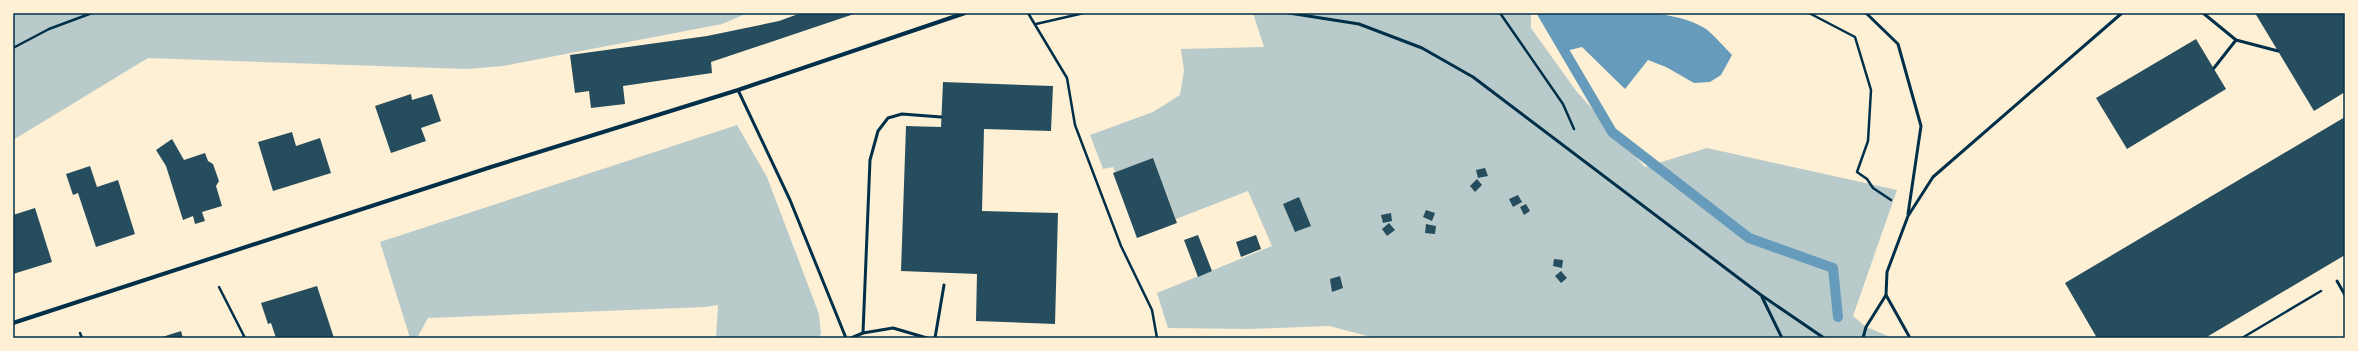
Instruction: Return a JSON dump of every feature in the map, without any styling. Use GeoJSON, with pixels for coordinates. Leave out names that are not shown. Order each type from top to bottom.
{"type":"FeatureCollection","features":[{"type":"Feature","properties":{"kind":"street"},"geometry":{"type":"LineString","coordinates":[[13,323],[498,164],[738,90],[965,13]]}},
{"type":"Feature","properties":{"kind":"lane"},"geometry":{"type":"LineString","coordinates":[[1289,13],[1359,24],[1422,48],[1472,77],[1761,295],[1824,338]]}},
{"type":"Feature","properties":{"kind":"lane"},"geometry":{"type":"LineString","coordinates":[[1866,13],[1898,44],[1921,126],[1908,216]]}},
{"type":"Feature","properties":{"kind":"lane"},"geometry":{"type":"LineString","coordinates":[[1863,338],[1866,327],[1886,295],[1887,272],[1908,216],[1933,177],[2122,13]]}},
{"type":"Feature","properties":{"kind":"lane"},"geometry":{"type":"LineString","coordinates":[[2203,13],[2236,40],[2278,51]]}},
{"type":"Feature","properties":{"kind":"lane"},"geometry":{"type":"LineString","coordinates":[[2214,68],[2236,40]]}},
{"type":"Feature","properties":{"kind":"lane"},"geometry":{"type":"LineString","coordinates":[[738,90],[790,200],[846,338]]}},
{"type":"Feature","properties":{"kind":"lane"},"geometry":{"type":"LineString","coordinates":[[862,333],[870,160],[878,131],[888,118],[902,114],[941,117]]}},
{"type":"Feature","properties":{"kind":"lane"},"geometry":{"type":"LineString","coordinates":[[2337,281],[2345,295]]}},
{"type":"Feature","properties":{"kind":"lane"},"geometry":{"type":"LineString","coordinates":[[935,338],[944,285]]}},
{"type":"Feature","properties":{"kind":"lane"},"geometry":{"type":"LineString","coordinates":[[1761,295],[1782,338]]}},
{"type":"Feature","properties":{"kind":"lane"},"geometry":{"type":"LineString","coordinates":[[1886,295],[1910,338]]}},
{"type":"Feature","properties":{"kind":"lane"},"geometry":{"type":"LineString","coordinates":[[851,338],[862,333],[893,328],[927,338]]}},
{"type":"Feature","properties":{"kind":"path"},"geometry":{"type":"LineString","coordinates":[[13,48],[50,29],[92,13]]}},
{"type":"Feature","properties":{"kind":"path"},"geometry":{"type":"LineString","coordinates":[[1028,13],[1036,24],[1067,78],[1075,125],[1121,246],[1152,310],[1158,338]]}},
{"type":"Feature","properties":{"kind":"path"},"geometry":{"type":"LineString","coordinates":[[1036,24],[1084,13]]}},
{"type":"Feature","properties":{"kind":"path"},"geometry":{"type":"LineString","coordinates":[[1500,13],[1563,104],[1575,132]]}},
{"type":"Feature","properties":{"kind":"path"},"geometry":{"type":"LineString","coordinates":[[1809,13],[1855,37],[1871,90],[1868,141],[1856,172],[1867,179],[1873,188],[1897,204],[1909,207]]}},
{"type":"Feature","properties":{"kind":"path"},"geometry":{"type":"LineString","coordinates":[[2242,338],[2337,281]]}},
{"type":"Feature","properties":{"kind":"path"},"geometry":{"type":"LineString","coordinates":[[219,288],[245,338]]}},
{"type":"Feature","properties":{"kind":"path"},"geometry":{"type":"LineString","coordinates":[[80,332],[82,338]]}},
{"type":"Feature","properties":{"kind":"shaded area"},"geometry":{"type":"Polygon","coordinates":[[[13,13],[748,13],[722,24],[503,66],[467,69],[148,58],[13,140],[13,13]]]}},
{"type":"Feature","properties":{"kind":"shaded area"},"geometry":{"type":"Polygon","coordinates":[[[1253,13],[1531,13],[1531,28],[1577,92],[1645,167],[1707,148],[1897,190],[1853,316],[1866,327],[1893,338],[1375,338],[1329,326],[1249,329],[1168,328],[1157,293],[1272,246],[1248,191],[1176,219],[1153,159],[1115,172],[1113,167],[1103,169],[1090,135],[1153,112],[1180,95],[1184,71],[1181,49],[1264,47],[1253,13]]]}},
{"type":"Feature","properties":{"kind":"shaded area"},"geometry":{"type":"Polygon","coordinates":[[[737,125],[767,177],[819,314],[821,334],[818,338],[716,338],[718,305],[705,307],[428,318],[417,338],[410,338],[380,242],[737,125]]]}},
{"type":"Feature","properties":{"kind":"water"},"geometry":{"type":"Polygon","coordinates":[[[1605,11],[1650,13],[1671,16],[1690,21],[1706,29],[1732,55],[1721,75],[1710,82],[1694,83],[1666,67],[1648,60],[1625,89],[1582,47],[1562,52],[1544,13],[1605,11]]]}},
{"type":"Feature","properties":{"kind":"building"},"geometry":{"type":"Polygon","coordinates":[[[801,13],[857,13],[711,62],[712,73],[623,86],[625,104],[591,108],[589,91],[575,93],[570,55],[707,36],[779,21],[801,13]]]}},
{"type":"Feature","properties":{"kind":"building"},"geometry":{"type":"Polygon","coordinates":[[[2255,13],[2345,13],[2345,92],[2314,111],[2255,13]]]}},
{"type":"Feature","properties":{"kind":"building"},"geometry":{"type":"Polygon","coordinates":[[[2196,39],[2226,89],[2127,149],[2096,98],[2196,39]]]}},
{"type":"Feature","properties":{"kind":"building"},"geometry":{"type":"Polygon","coordinates":[[[943,82],[1053,86],[1051,131],[984,129],[982,211],[1058,213],[1055,324],[976,321],[977,274],[901,271],[906,126],[941,127],[943,82]]]}},
{"type":"Feature","properties":{"kind":"building"},"geometry":{"type":"Polygon","coordinates":[[[411,94],[412,100],[432,94],[441,121],[421,128],[426,141],[391,153],[375,106],[411,94]]]}},
{"type":"Feature","properties":{"kind":"building"},"geometry":{"type":"Polygon","coordinates":[[[2345,117],[2345,255],[2205,338],[2097,338],[2065,283],[2345,117]]]}},
{"type":"Feature","properties":{"kind":"building"},"geometry":{"type":"Polygon","coordinates":[[[292,132],[296,146],[320,138],[331,173],[273,191],[258,142],[292,132]]]}},
{"type":"Feature","properties":{"kind":"building"},"geometry":{"type":"Polygon","coordinates":[[[172,139],[184,160],[205,153],[208,161],[213,164],[219,181],[216,186],[222,206],[202,212],[205,221],[195,224],[193,216],[183,220],[166,166],[156,150],[172,139]]]}},
{"type":"Feature","properties":{"kind":"building"},"geometry":{"type":"Polygon","coordinates":[[[1153,158],[1177,223],[1137,238],[1113,173],[1153,158]]]}},
{"type":"Feature","properties":{"kind":"building"},"geometry":{"type":"Polygon","coordinates":[[[90,166],[97,187],[118,180],[135,234],[96,247],[78,193],[73,195],[66,174],[90,166]]]}},
{"type":"Feature","properties":{"kind":"building"},"geometry":{"type":"Polygon","coordinates":[[[1485,168],[1488,176],[1478,178],[1476,170],[1485,168]]]}},
{"type":"Feature","properties":{"kind":"building"},"geometry":{"type":"Polygon","coordinates":[[[1477,179],[1482,185],[1475,192],[1470,186],[1477,179]]]}},
{"type":"Feature","properties":{"kind":"building"},"geometry":{"type":"Polygon","coordinates":[[[1518,195],[1522,202],[1513,207],[1509,199],[1518,195]]]}},
{"type":"Feature","properties":{"kind":"building"},"geometry":{"type":"Polygon","coordinates":[[[1299,197],[1311,226],[1295,232],[1283,204],[1299,197]]]}},
{"type":"Feature","properties":{"kind":"building"},"geometry":{"type":"Polygon","coordinates":[[[1526,204],[1530,211],[1524,215],[1520,207],[1526,204]]]}},
{"type":"Feature","properties":{"kind":"building"},"geometry":{"type":"Polygon","coordinates":[[[35,208],[52,262],[13,274],[13,215],[35,208]]]}},
{"type":"Feature","properties":{"kind":"building"},"geometry":{"type":"Polygon","coordinates":[[[1426,210],[1435,213],[1432,221],[1423,217],[1426,210]]]}},
{"type":"Feature","properties":{"kind":"building"},"geometry":{"type":"Polygon","coordinates":[[[1391,213],[1392,221],[1383,223],[1381,215],[1391,213]]]}},
{"type":"Feature","properties":{"kind":"building"},"geometry":{"type":"Polygon","coordinates":[[[1389,223],[1395,230],[1387,236],[1382,229],[1389,223]]]}},
{"type":"Feature","properties":{"kind":"building"},"geometry":{"type":"Polygon","coordinates":[[[1426,224],[1436,226],[1435,234],[1425,233],[1426,224]]]}},
{"type":"Feature","properties":{"kind":"building"},"geometry":{"type":"Polygon","coordinates":[[[1198,235],[1212,271],[1198,277],[1184,240],[1198,235]]]}},
{"type":"Feature","properties":{"kind":"building"},"geometry":{"type":"Polygon","coordinates":[[[1256,235],[1261,249],[1241,257],[1236,242],[1256,235]]]}},
{"type":"Feature","properties":{"kind":"building"},"geometry":{"type":"Polygon","coordinates":[[[1554,259],[1563,260],[1562,268],[1553,266],[1554,259]]]}},
{"type":"Feature","properties":{"kind":"building"},"geometry":{"type":"Polygon","coordinates":[[[1561,271],[1567,278],[1561,283],[1555,276],[1561,271]]]}},
{"type":"Feature","properties":{"kind":"building"},"geometry":{"type":"Polygon","coordinates":[[[1340,276],[1343,288],[1332,292],[1330,279],[1340,276]]]}},
{"type":"Feature","properties":{"kind":"building"},"geometry":{"type":"Polygon","coordinates":[[[317,286],[334,338],[276,338],[271,323],[268,324],[261,303],[317,286]]]}},
{"type":"Feature","properties":{"kind":"building"},"geometry":{"type":"Polygon","coordinates":[[[181,331],[183,338],[159,338],[181,331]]]}},
{"type":"Feature","properties":{"kind":"waterway"},"geometry":{"type":"LineString","coordinates":[[1542,13],[1612,132],[1749,238],[1833,268],[1838,317]]}}]}
